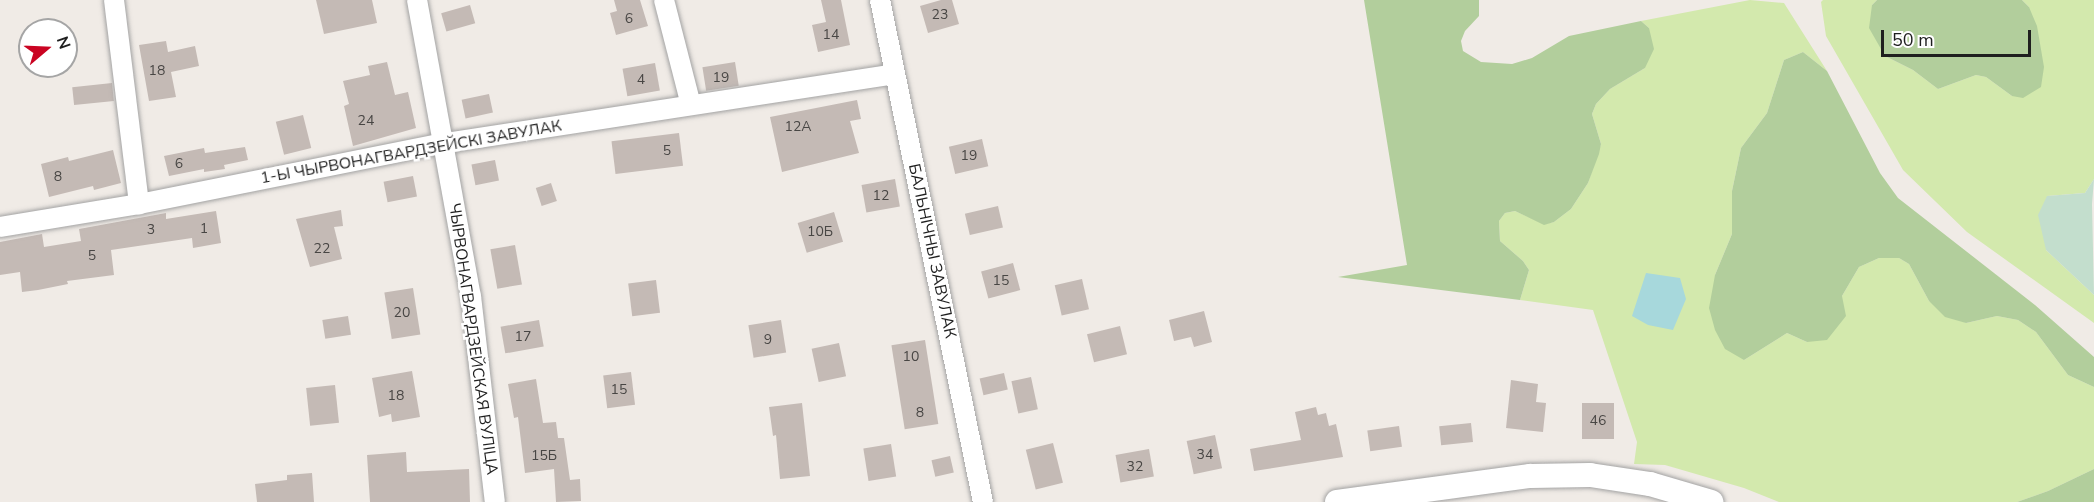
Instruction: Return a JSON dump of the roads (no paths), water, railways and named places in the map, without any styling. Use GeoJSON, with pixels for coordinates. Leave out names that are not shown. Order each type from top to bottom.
{"type":"FeatureCollection","features":[{"type":"Feature","properties":{"kind":"street"},"geometry":{"type":"LineString","coordinates":[[114,0],[139,204]]}},
{"type":"Feature","properties":{"kind":"street","name":"ЧЫРВОНАГВАРДЗЕЙСКАЯ ВУЛІЦА"},"geometry":{"type":"LineString","coordinates":[[417,0],[445,143],[471,296],[495,502]]}},
{"type":"Feature","properties":{"kind":"street"},"geometry":{"type":"LineString","coordinates":[[664,0],[691,105]]}},
{"type":"Feature","properties":{"kind":"street","name":"БАЛЬНІЧНЫ ЗАВУЛАК"},"geometry":{"type":"LineString","coordinates":[[880,0],[983,502]]}},
{"type":"Feature","properties":{"kind":"street","name":"1-Ы ЧЫРВОНАГВАРДЗЕЙСКІ ЗАВУЛАК"},"geometry":{"type":"LineString","coordinates":[[0,227],[139,204],[445,143],[895,74]]}},
{"type":"Feature","properties":{"kind":"street"},"geometry":{"type":"LineString","coordinates":[[1337,502],[1530,476],[1590,475],[1650,484],[1711,502]]}},
{"type":"Feature","properties":{"kind":"water"},"geometry":{"type":"Polygon","coordinates":[[[1646,273],[1680,278],[1686,299],[1673,330],[1648,325],[1632,316],[1646,273]]]}}]}
